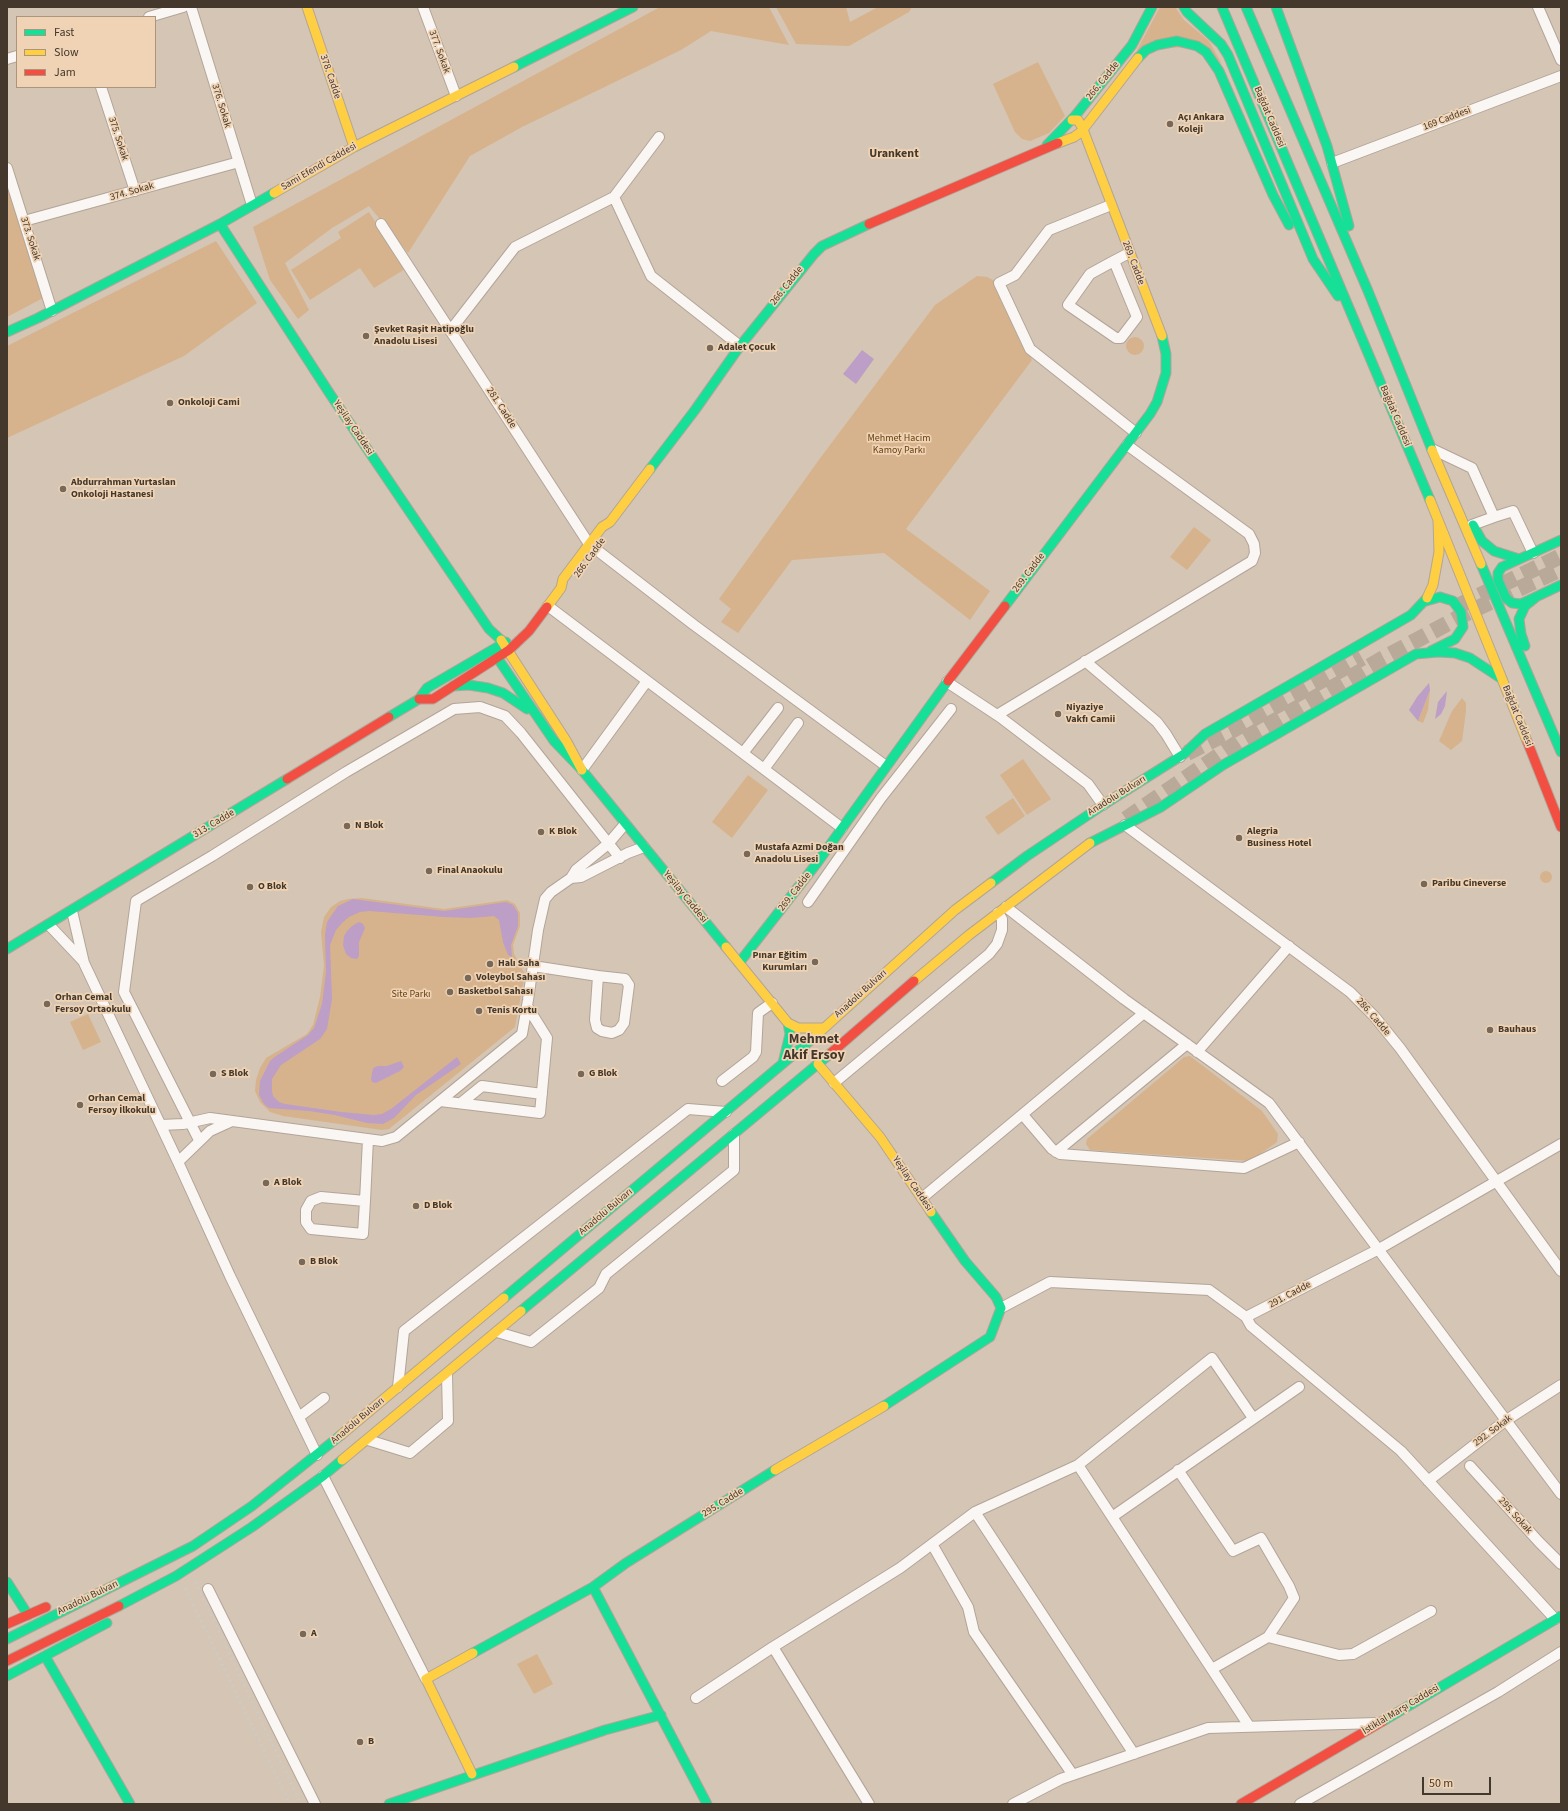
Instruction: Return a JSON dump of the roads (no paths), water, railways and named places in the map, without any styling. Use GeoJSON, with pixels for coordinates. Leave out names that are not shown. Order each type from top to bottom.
{"type":"FeatureCollection","features":[{"type":"Feature","properties":{"kind":"main road","name":"378. Cadde"},"geometry":{"type":"LineString","coordinates":[[307,7],[354,147]]}},
{"type":"Feature","properties":{"kind":"main road","name":"Sami Efendi Caddesi"},"geometry":{"type":"LineString","coordinates":[[7,332],[52,311],[220,224],[354,147],[633,7]]}},
{"type":"Feature","properties":{"kind":"main road","name":"266. Cadde"},"geometry":{"type":"LineString","coordinates":[[1043,148],[1069,123],[1132,45],[1152,7]]}},
{"type":"Feature","properties":{"kind":"main road"},"geometry":{"type":"LineString","coordinates":[[1184,7],[1187,12],[1221,44],[1228,55],[1313,259],[1334,291],[1351,310]]}},
{"type":"Feature","properties":{"kind":"main road","name":"Bağdat Caddesi"},"geometry":{"type":"LineString","coordinates":[[1222,7],[1351,310],[1438,520],[1561,827]]}},
{"type":"Feature","properties":{"kind":"main road"},"geometry":{"type":"LineString","coordinates":[[1246,7],[1368,291],[1442,474],[1561,752]]}},
{"type":"Feature","properties":{"kind":"main road"},"geometry":{"type":"LineString","coordinates":[[1276,7],[1332,163],[1368,291]]}},
{"type":"Feature","properties":{"kind":"main road","name":"266. Cadde"},"geometry":{"type":"LineString","coordinates":[[583,568],[602,527],[610,522],[695,410],[740,346],[801,269],[822,246],[843,235],[1043,148],[1074,137],[1083,129],[1138,58],[1146,50],[1157,45],[1177,40],[1197,46],[1206,52],[1219,71],[1284,218],[1313,259]]}},
{"type":"Feature","properties":{"kind":"main road"},"geometry":{"type":"LineString","coordinates":[[1083,129],[1079,121],[1076,120],[1069,123],[1068,132],[1089,146]]}},
{"type":"Feature","properties":{"kind":"main road","name":"269. Cadde"},"geometry":{"type":"LineString","coordinates":[[739,963],[817,863],[947,682],[1136,433],[1157,402],[1166,373],[1166,354],[1162,336],[1129,253],[1083,129]]}},
{"type":"Feature","properties":{"kind":"main road","name":"Yeşilay Caddesi"},"geometry":{"type":"LineString","coordinates":[[220,224],[330,394],[489,629],[503,654],[567,742],[582,770]]}},
{"type":"Feature","properties":{"kind":"main road"},"geometry":{"type":"LineString","coordinates":[[1442,474],[1462,501],[1472,525],[1482,541],[1494,551],[1519,559]]}},
{"type":"Feature","properties":{"kind":"main road"},"geometry":{"type":"LineString","coordinates":[[1426,601],[1433,585],[1438,567],[1438,520]]}},
{"type":"Feature","properties":{"kind":"main road"},"geometry":{"type":"LineString","coordinates":[[1561,540],[1502,567],[1498,573],[1498,580],[1506,598],[1512,602],[1520,604],[1561,584]]}},
{"type":"Feature","properties":{"kind":"main road","name":"266. Cadde"},"geometry":{"type":"LineString","coordinates":[[503,654],[529,631],[548,606],[566,587],[563,579],[592,548]]}},
{"type":"Feature","properties":{"kind":"main road"},"geometry":{"type":"LineString","coordinates":[[1537,596],[1526,606],[1519,619],[1521,634],[1535,670],[1541,705]]}},
{"type":"Feature","properties":{"kind":"main road"},"geometry":{"type":"LineString","coordinates":[[1424,653],[1455,639],[1464,627],[1461,612],[1453,601],[1440,597],[1426,601]]}},
{"type":"Feature","properties":{"kind":"main road","name":"Anadolu Bulvarı"},"geometry":{"type":"LineString","coordinates":[[7,1638],[193,1546],[252,1506],[317,1455],[726,1112],[954,910],[1027,856],[1103,805],[1182,755],[1205,734],[1411,614],[1426,601]]}},
{"type":"Feature","properties":{"kind":"main road","name":"Yeşilay Caddesi"},"geometry":{"type":"LineString","coordinates":[[489,629],[533,713],[554,741],[582,770],[788,1023]]}},
{"type":"Feature","properties":{"kind":"main road"},"geometry":{"type":"LineString","coordinates":[[498,646],[521,639]]}},
{"type":"Feature","properties":{"kind":"main road","name":"313. Cadde"},"geometry":{"type":"LineString","coordinates":[[7,949],[49,925],[420,699],[427,688],[498,646]]}},
{"type":"Feature","properties":{"kind":"main road"},"geometry":{"type":"LineString","coordinates":[[1424,653],[1455,653],[1486,666],[1502,679]]}},
{"type":"Feature","properties":{"kind":"main road","name":"Anadolu Bulvarı"},"geometry":{"type":"LineString","coordinates":[[7,1661],[136,1598],[176,1576],[252,1527],[324,1476],[818,1064],[892,999],[1002,910],[1094,840],[1161,806],[1223,765],[1397,664],[1416,654],[1424,653]]}},
{"type":"Feature","properties":{"kind":"main road","name":"313. Cadde"},"geometry":{"type":"LineString","coordinates":[[420,699],[433,699],[503,654]]}},
{"type":"Feature","properties":{"kind":"main road"},"geometry":{"type":"LineString","coordinates":[[452,686],[469,685],[504,693],[533,713]]}},
{"type":"Feature","properties":{"kind":"main road"},"geometry":{"type":"LineString","coordinates":[[788,1023],[798,1028],[822,1028]]}},
{"type":"Feature","properties":{"kind":"main road"},"geometry":{"type":"LineString","coordinates":[[783,1063],[790,1034],[788,1023]]}},
{"type":"Feature","properties":{"kind":"main road","name":"Yeşilay Caddesi"},"geometry":{"type":"LineString","coordinates":[[818,1064],[880,1137],[965,1261],[996,1297],[1001,1308]]}},
{"type":"Feature","properties":{"kind":"main road","name":"295. Cadde"},"geometry":{"type":"LineString","coordinates":[[426,1679],[593,1587],[626,1563],[786,1464],[892,1402],[990,1337],[1001,1308]]}},
{"type":"Feature","properties":{"kind":"main road"},"geometry":{"type":"LineString","coordinates":[[98,1583],[151,1559],[163,1560]]}},
{"type":"Feature","properties":{"kind":"main road"},"geometry":{"type":"LineString","coordinates":[[7,1676],[116,1617],[176,1576]]}},
{"type":"Feature","properties":{"kind":"main road"},"geometry":{"type":"LineString","coordinates":[[7,1582],[28,1615]]}},
{"type":"Feature","properties":{"kind":"main road"},"geometry":{"type":"LineString","coordinates":[[593,1587],[707,1804]]}},
{"type":"Feature","properties":{"kind":"main road"},"geometry":{"type":"LineString","coordinates":[[7,1624],[56,1602]]}},
{"type":"Feature","properties":{"kind":"main road","name":"İstiklal Marşı Caddesi"},"geometry":{"type":"LineString","coordinates":[[1241,1804],[1558,1617]]}},
{"type":"Feature","properties":{"kind":"main road"},"geometry":{"type":"LineString","coordinates":[[45,1656],[130,1804]]}},
{"type":"Feature","properties":{"kind":"main road"},"geometry":{"type":"LineString","coordinates":[[426,1679],[472,1774]]}},
{"type":"Feature","properties":{"kind":"main road"},"geometry":{"type":"LineString","coordinates":[[388,1804],[472,1774],[605,1730],[661,1715]]}},
{"type":"Feature","properties":{"kind":"street"},"geometry":{"type":"LineString","coordinates":[[152,16],[183,7]]}},
{"type":"Feature","properties":{"kind":"street","name":"376. Sokak"},"geometry":{"type":"LineString","coordinates":[[190,7],[252,205]]}},
{"type":"Feature","properties":{"kind":"street","name":"377. Sokak"},"geometry":{"type":"LineString","coordinates":[[423,7],[456,96]]}},
{"type":"Feature","properties":{"kind":"street"},"geometry":{"type":"LineString","coordinates":[[1538,7],[1561,60]]}},
{"type":"Feature","properties":{"kind":"street","name":"169 Caddesi"},"geometry":{"type":"LineString","coordinates":[[1332,163],[1561,76]]}},
{"type":"Feature","properties":{"kind":"street","name":"375. Sokak"},"geometry":{"type":"LineString","coordinates":[[101,88],[135,191]]}},
{"type":"Feature","properties":{"kind":"street"},"geometry":{"type":"LineString","coordinates":[[450,331],[515,247],[614,197],[659,137]]}},
{"type":"Feature","properties":{"kind":"street","name":"374. Sokak"},"geometry":{"type":"LineString","coordinates":[[24,221],[239,162]]}},
{"type":"Feature","properties":{"kind":"street","name":"373. Sokak"},"geometry":{"type":"LineString","coordinates":[[7,168],[52,311]]}},
{"type":"Feature","properties":{"kind":"street"},"geometry":{"type":"LineString","coordinates":[[614,197],[651,276],[740,346]]}},
{"type":"Feature","properties":{"kind":"street"},"geometry":{"type":"LineString","coordinates":[[1111,205],[1048,230],[1015,275],[999,283],[1030,349],[1136,433]]}},
{"type":"Feature","properties":{"kind":"street","name":"281. Cadde"},"geometry":{"type":"LineString","coordinates":[[381,224],[592,548],[886,766]]}},
{"type":"Feature","properties":{"kind":"street"},"geometry":{"type":"LineString","coordinates":[[1114,261],[1136,317],[1121,338],[1116,338],[1068,305],[1090,274],[1114,261],[1129,253]]}},
{"type":"Feature","properties":{"kind":"street"},"geometry":{"type":"LineString","coordinates":[[997,715],[1252,561],[1255,553],[1254,544],[1249,534],[1127,445]]}},
{"type":"Feature","properties":{"kind":"street"},"geometry":{"type":"LineString","coordinates":[[1432,449],[1472,468],[1494,517]]}},
{"type":"Feature","properties":{"kind":"street"},"geometry":{"type":"LineString","coordinates":[[1472,525],[1513,511],[1533,553]]}},
{"type":"Feature","properties":{"kind":"street"},"geometry":{"type":"LineString","coordinates":[[548,606],[842,828]]}},
{"type":"Feature","properties":{"kind":"street"},"geometry":{"type":"LineString","coordinates":[[1085,661],[1157,722],[1182,755]]}},
{"type":"Feature","properties":{"kind":"street"},"geometry":{"type":"LineString","coordinates":[[582,770],[647,681]]}},
{"type":"Feature","properties":{"kind":"street"},"geometry":{"type":"LineString","coordinates":[[947,682],[997,715],[1088,784],[1103,805]]}},
{"type":"Feature","properties":{"kind":"street"},"geometry":{"type":"LineString","coordinates":[[199,1140],[124,992],[136,901],[212,856],[346,772],[454,709],[480,707],[505,716],[521,733],[620,858]]}},
{"type":"Feature","properties":{"kind":"street"},"geometry":{"type":"LineString","coordinates":[[743,753],[778,708]]}},
{"type":"Feature","properties":{"kind":"street"},"geometry":{"type":"LineString","coordinates":[[808,902],[881,798],[951,709]]}},
{"type":"Feature","properties":{"kind":"street"},"geometry":{"type":"LineString","coordinates":[[764,769],[798,724]]}},
{"type":"Feature","properties":{"kind":"street"},"geometry":{"type":"LineString","coordinates":[[869,790],[881,798]]}},
{"type":"Feature","properties":{"kind":"street"},"geometry":{"type":"LineString","coordinates":[[160,1125],[210,1118],[382,1141],[396,1137],[522,1034],[544,899],[550,892],[571,878],[576,870],[608,844],[625,824]]}},
{"type":"Feature","properties":{"kind":"street","name":"286. Cadde"},"geometry":{"type":"LineString","coordinates":[[1125,825],[1350,992],[1374,1016],[1496,1180],[1561,1271]]}},
{"type":"Feature","properties":{"kind":"street"},"geometry":{"type":"LineString","coordinates":[[571,878],[581,877],[644,847]]}},
{"type":"Feature","properties":{"kind":"street"},"geometry":{"type":"LineString","coordinates":[[1002,910],[1269,1103],[1561,1494]]}},
{"type":"Feature","properties":{"kind":"street"},"geometry":{"type":"LineString","coordinates":[[834,1083],[989,954],[997,944],[1002,930],[1002,910]]}},
{"type":"Feature","properties":{"kind":"street"},"geometry":{"type":"LineString","coordinates":[[72,911],[84,963],[230,1276],[317,1455]]}},
{"type":"Feature","properties":{"kind":"street"},"geometry":{"type":"LineString","coordinates":[[49,925],[84,963]]}},
{"type":"Feature","properties":{"kind":"street"},"geometry":{"type":"LineString","coordinates":[[1197,1052],[1289,946]]}},
{"type":"Feature","properties":{"kind":"street"},"geometry":{"type":"LineString","coordinates":[[533,966],[624,979],[629,985],[624,1023],[619,1030],[612,1032],[602,1031],[597,1028],[594,1020],[598,976]]}},
{"type":"Feature","properties":{"kind":"street"},"geometry":{"type":"LineString","coordinates":[[722,1081],[752,1057],[756,1052],[758,1013],[772,1003]]}},
{"type":"Feature","properties":{"kind":"street"},"geometry":{"type":"LineString","coordinates":[[440,1101],[540,1113],[547,1038],[527,1006]]}},
{"type":"Feature","properties":{"kind":"street"},"geometry":{"type":"LineString","coordinates":[[922,1198],[1144,1013]]}},
{"type":"Feature","properties":{"kind":"street"},"geometry":{"type":"LineString","coordinates":[[1056,1152],[1187,1044]]}},
{"type":"Feature","properties":{"kind":"street"},"geometry":{"type":"LineString","coordinates":[[461,1103],[482,1086],[542,1094]]}},
{"type":"Feature","properties":{"kind":"street"},"geometry":{"type":"LineString","coordinates":[[398,1387],[404,1331],[688,1109],[726,1112]]}},
{"type":"Feature","properties":{"kind":"street"},"geometry":{"type":"LineString","coordinates":[[1023,1115],[1052,1149],[1060,1154],[1244,1168],[1299,1142]]}},
{"type":"Feature","properties":{"kind":"street"},"geometry":{"type":"LineString","coordinates":[[178,1162],[210,1131],[234,1120]]}},
{"type":"Feature","properties":{"kind":"street"},"geometry":{"type":"LineString","coordinates":[[498,1332],[531,1342],[599,1288],[606,1274],[734,1170],[734,1134]]}},
{"type":"Feature","properties":{"kind":"street"},"geometry":{"type":"LineString","coordinates":[[365,1201],[321,1198],[310,1201],[306,1210],[306,1222],[311,1229],[363,1234],[365,1201],[368,1139]]}},
{"type":"Feature","properties":{"kind":"street","name":"291. Cadde"},"geometry":{"type":"LineString","coordinates":[[1246,1317],[1378,1248],[1561,1144]]}},
{"type":"Feature","properties":{"kind":"street"},"geometry":{"type":"LineString","coordinates":[[1001,1308],[1050,1282],[1209,1290],[1246,1317],[1252,1326],[1401,1451],[1558,1617]]}},
{"type":"Feature","properties":{"kind":"street"},"geometry":{"type":"LineString","coordinates":[[696,1698],[900,1568],[975,1512],[1078,1465],[1212,1358],[1253,1418]]}},
{"type":"Feature","properties":{"kind":"street"},"geometry":{"type":"LineString","coordinates":[[368,1440],[410,1453],[448,1421],[447,1374]]}},
{"type":"Feature","properties":{"kind":"street","name":"292. Sokak"},"geometry":{"type":"LineString","coordinates":[[1428,1481],[1505,1421],[1561,1385]]}},
{"type":"Feature","properties":{"kind":"street"},"geometry":{"type":"LineString","coordinates":[[1112,1517],[1299,1387]]}},
{"type":"Feature","properties":{"kind":"street"},"geometry":{"type":"LineString","coordinates":[[299,1417],[324,1398]]}},
{"type":"Feature","properties":{"kind":"street"},"geometry":{"type":"LineString","coordinates":[[1078,1465],[1249,1726]]}},
{"type":"Feature","properties":{"kind":"street","name":"295. Sokak"},"geometry":{"type":"LineString","coordinates":[[1470,1466],[1561,1564]]}},
{"type":"Feature","properties":{"kind":"street"},"geometry":{"type":"LineString","coordinates":[[1178,1470],[1233,1551],[1261,1538],[1289,1586],[1294,1598],[1268,1637],[1212,1669]]}},
{"type":"Feature","properties":{"kind":"street"},"geometry":{"type":"LineString","coordinates":[[324,1476],[426,1679]]}},
{"type":"Feature","properties":{"kind":"street"},"geometry":{"type":"LineString","coordinates":[[975,1512],[1134,1754]]}},
{"type":"Feature","properties":{"kind":"street"},"geometry":{"type":"LineString","coordinates":[[932,1544],[968,1607],[974,1632],[1073,1775]]}},
{"type":"Feature","properties":{"kind":"street"},"geometry":{"type":"LineString","coordinates":[[208,1589],[315,1804]]}},
{"type":"Feature","properties":{"kind":"street"},"geometry":{"type":"LineString","coordinates":[[1268,1637],[1346,1656],[1353,1654],[1431,1611]]}},
{"type":"Feature","properties":{"kind":"street"},"geometry":{"type":"LineString","coordinates":[[773,1648],[869,1804]]}},
{"type":"Feature","properties":{"kind":"street"},"geometry":{"type":"LineString","coordinates":[[1300,1804],[1498,1692],[1561,1652]]}},
{"type":"Feature","properties":{"kind":"street"},"geometry":{"type":"LineString","coordinates":[[1013,1804],[1061,1779],[1208,1728],[1379,1723]]}},
{"type":"Feature","properties":{"kind":"tunnel"},"geometry":{"type":"LineString","coordinates":[[1458,606],[1561,556]]}},
{"type":"Feature","properties":{"kind":"tunnel"},"geometry":{"type":"LineString","coordinates":[[1126,819],[1240,741],[1382,659],[1465,614],[1561,569]]}},
{"type":"Feature","properties":{"kind":"tunnel"},"geometry":{"type":"LineString","coordinates":[[1187,753],[1231,731],[1362,658]]}},
{"type":"Feature","properties":{"kind":"railway"},"geometry":{"type":"LineString","coordinates":[[195,1582],[301,1804]]}},
{"type":"Feature","properties":{"kind":"railway"},"geometry":{"type":"LineString","coordinates":[[185,1588],[290,1804]]}},
{"type":"Feature","properties":{"kind":"place","name":"Açı Ankara Koleji"},"geometry":{"type":"Point","coordinates":[1170,124]}},
{"type":"Feature","properties":{"kind":"place","name":"Şevket Raşit Hatipoğlu Anadolu Lisesi"},"geometry":{"type":"Point","coordinates":[366,336]}},
{"type":"Feature","properties":{"kind":"place","name":"Adalet Çocuk"},"geometry":{"type":"Point","coordinates":[710,348]}},
{"type":"Feature","properties":{"kind":"place","name":"Onkoloji Cami"},"geometry":{"type":"Point","coordinates":[170,403]}},
{"type":"Feature","properties":{"kind":"place","name":"Abdurrahman Yurtaslan Onkoloji Hastanesi"},"geometry":{"type":"Point","coordinates":[63,489]}},
{"type":"Feature","properties":{"kind":"place","name":"Niyaziye Vakfı Camii"},"geometry":{"type":"Point","coordinates":[1058,714]}},
{"type":"Feature","properties":{"kind":"place","name":"N Blok"},"geometry":{"type":"Point","coordinates":[347,826]}},
{"type":"Feature","properties":{"kind":"place","name":"K Blok"},"geometry":{"type":"Point","coordinates":[541,832]}},
{"type":"Feature","properties":{"kind":"place","name":"Alegria Business Hotel"},"geometry":{"type":"Point","coordinates":[1239,838]}},
{"type":"Feature","properties":{"kind":"place","name":"Mustafa Azmi Doğan Anadolu Lisesi"},"geometry":{"type":"Point","coordinates":[747,854]}},
{"type":"Feature","properties":{"kind":"place","name":"Final Anaokulu"},"geometry":{"type":"Point","coordinates":[429,871]}},
{"type":"Feature","properties":{"kind":"place","name":"Paribu Cineverse"},"geometry":{"type":"Point","coordinates":[1424,884]}},
{"type":"Feature","properties":{"kind":"place","name":"O Blok"},"geometry":{"type":"Point","coordinates":[250,887]}},
{"type":"Feature","properties":{"kind":"place","name":"Pınar Eğitim Kurumları"},"geometry":{"type":"Point","coordinates":[815,962]}},
{"type":"Feature","properties":{"kind":"place","name":"Halı Saha"},"geometry":{"type":"Point","coordinates":[490,964]}},
{"type":"Feature","properties":{"kind":"place","name":"Voleybol Sahası"},"geometry":{"type":"Point","coordinates":[468,978]}},
{"type":"Feature","properties":{"kind":"place","name":"Basketbol Sahası"},"geometry":{"type":"Point","coordinates":[450,992]}},
{"type":"Feature","properties":{"kind":"place","name":"Orhan Cemal Fersoy Ortaokulu"},"geometry":{"type":"Point","coordinates":[47,1004]}},
{"type":"Feature","properties":{"kind":"place","name":"Tenis Kortu"},"geometry":{"type":"Point","coordinates":[479,1011]}},
{"type":"Feature","properties":{"kind":"place","name":"Bauhaus"},"geometry":{"type":"Point","coordinates":[1490,1030]}},
{"type":"Feature","properties":{"kind":"place","name":"S Blok"},"geometry":{"type":"Point","coordinates":[213,1074]}},
{"type":"Feature","properties":{"kind":"place","name":"G Blok"},"geometry":{"type":"Point","coordinates":[581,1074]}},
{"type":"Feature","properties":{"kind":"place","name":"Orhan Cemal Fersoy İlkokulu"},"geometry":{"type":"Point","coordinates":[80,1105]}},
{"type":"Feature","properties":{"kind":"place","name":"A Blok"},"geometry":{"type":"Point","coordinates":[266,1183]}},
{"type":"Feature","properties":{"kind":"place","name":"D Blok"},"geometry":{"type":"Point","coordinates":[416,1206]}},
{"type":"Feature","properties":{"kind":"place","name":"B Blok"},"geometry":{"type":"Point","coordinates":[302,1262]}},
{"type":"Feature","properties":{"kind":"place","name":"A"},"geometry":{"type":"Point","coordinates":[303,1634]}},
{"type":"Feature","properties":{"kind":"place","name":"B"},"geometry":{"type":"Point","coordinates":[360,1742]}},
{"type":"Feature","properties":{"kind":"district","name":"Urankent"},"geometry":{"type":"Point","coordinates":[894,154]}},
{"type":"Feature","properties":{"kind":"district","name":"Mehmet Akif Ersoy"},"geometry":{"type":"Point","coordinates":[814,1048]}},
{"type":"Feature","properties":{"kind":"park label","name":"Mehmet Hacim Kamoy Parkı"},"geometry":{"type":"Point","coordinates":[899,444]}},
{"type":"Feature","properties":{"kind":"park label","name":"Site Parkı"},"geometry":{"type":"Point","coordinates":[411,995]}}]}
